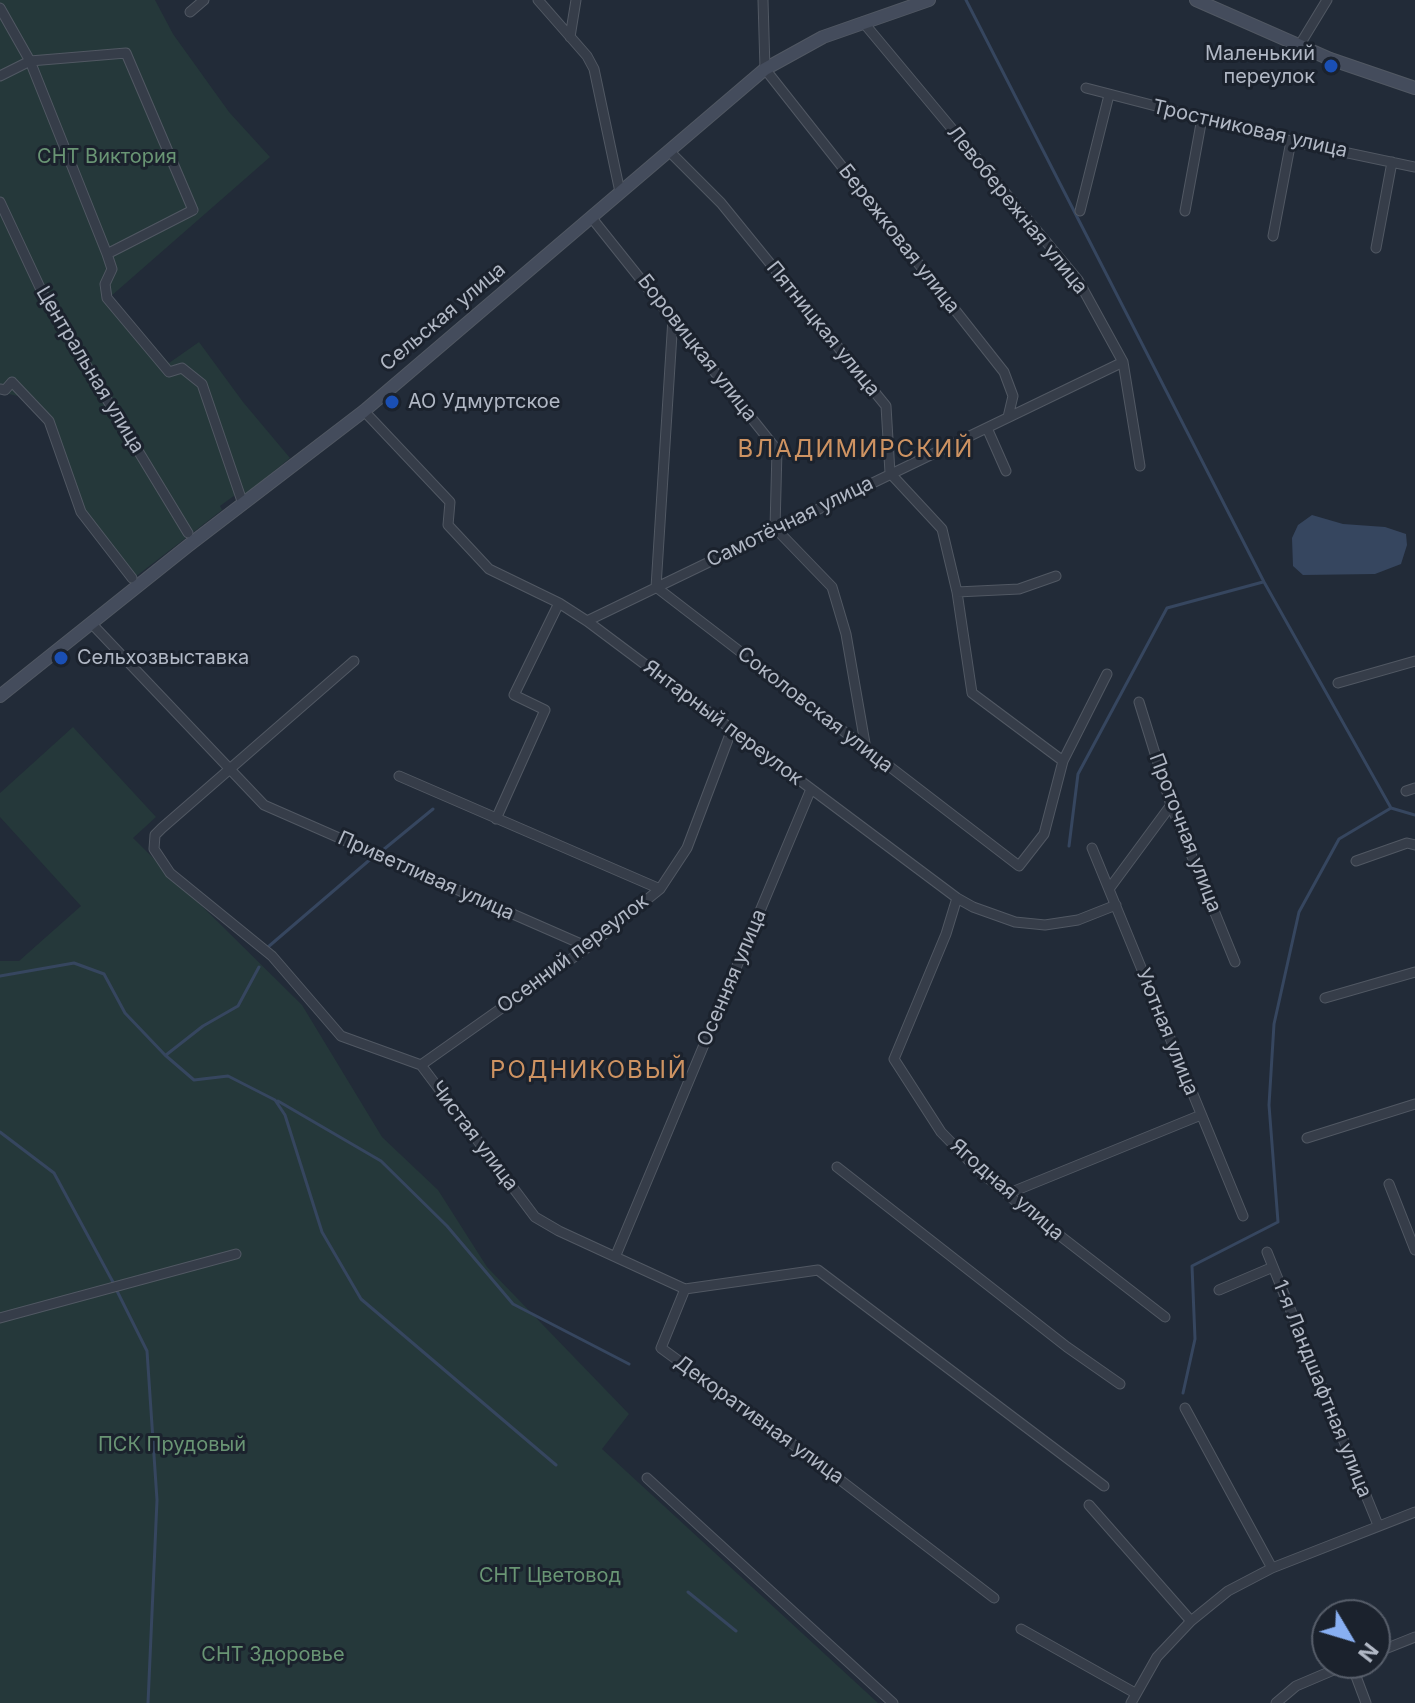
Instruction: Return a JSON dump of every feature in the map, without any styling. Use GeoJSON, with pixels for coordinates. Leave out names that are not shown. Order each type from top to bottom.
{"type":"FeatureCollection","features":[{"type":"Feature","properties":{"kind":"street"},"geometry":{"type":"LineString","coordinates":[[190,12],[204,0]]}},
{"type":"Feature","properties":{"kind":"street"},"geometry":{"type":"LineString","coordinates":[[538,0],[587,56],[598,81],[620,192]]}},
{"type":"Feature","properties":{"kind":"street"},"geometry":{"type":"LineString","coordinates":[[570,37],[576,0]]}},
{"type":"Feature","properties":{"kind":"street"},"geometry":{"type":"LineString","coordinates":[[763,0],[765,69]]}},
{"type":"Feature","properties":{"kind":"street","name":"Сельская улица"},"geometry":{"type":"LineString","coordinates":[[0,696],[364,411],[765,69],[823,37],[929,0]]}},
{"type":"Feature","properties":{"kind":"street"},"geometry":{"type":"LineString","coordinates":[[1196,0],[1330,59],[1415,88]]}},
{"type":"Feature","properties":{"kind":"street"},"geometry":{"type":"LineString","coordinates":[[1299,46],[1327,0]]}},
{"type":"Feature","properties":{"kind":"street"},"geometry":{"type":"LineString","coordinates":[[0,8],[30,61],[107,254],[112,269],[105,284],[107,298],[169,372],[182,368],[202,384],[243,504]]}},
{"type":"Feature","properties":{"kind":"street","name":"Левобережная улица"},"geometry":{"type":"LineString","coordinates":[[863,22],[1078,280],[1123,362],[1140,466]]}},
{"type":"Feature","properties":{"kind":"street"},"geometry":{"type":"LineString","coordinates":[[0,76],[30,61],[126,53],[193,210],[107,254]]}},
{"type":"Feature","properties":{"kind":"street","name":"Бережковая улица"},"geometry":{"type":"LineString","coordinates":[[765,69],[1004,372],[1013,396],[1008,417]]}},
{"type":"Feature","properties":{"kind":"street","name":"Тростниковая улица"},"geometry":{"type":"LineString","coordinates":[[1086,88],[1291,141],[1415,167]]}},
{"type":"Feature","properties":{"kind":"street"},"geometry":{"type":"LineString","coordinates":[[1080,211],[1109,95]]}},
{"type":"Feature","properties":{"kind":"street"},"geometry":{"type":"LineString","coordinates":[[1185,211],[1202,118]]}},
{"type":"Feature","properties":{"kind":"street"},"geometry":{"type":"LineString","coordinates":[[1273,236],[1291,141]]}},
{"type":"Feature","properties":{"kind":"street","name":"Пятницкая улица"},"geometry":{"type":"LineString","coordinates":[[669,151],[721,203],[886,406],[890,473]]}},
{"type":"Feature","properties":{"kind":"street"},"geometry":{"type":"LineString","coordinates":[[1376,248],[1392,162]]}},
{"type":"Feature","properties":{"kind":"street","name":"Центральная улица"},"geometry":{"type":"LineString","coordinates":[[0,202],[43,294],[188,533]]}},
{"type":"Feature","properties":{"kind":"street","name":"Боровицкая улица"},"geometry":{"type":"LineString","coordinates":[[591,217],[777,450],[775,528]]}},
{"type":"Feature","properties":{"kind":"street"},"geometry":{"type":"LineString","coordinates":[[656,587],[673,318]]}},
{"type":"Feature","properties":{"kind":"street","name":"Самотёчная улица"},"geometry":{"type":"LineString","coordinates":[[587,621],[1123,362]]}},
{"type":"Feature","properties":{"kind":"street"},"geometry":{"type":"LineString","coordinates":[[0,389],[5,390],[12,382],[49,421],[81,512],[132,578]]}},
{"type":"Feature","properties":{"kind":"street","name":"Янтарный переулок"},"geometry":{"type":"LineString","coordinates":[[364,411],[450,502],[448,525],[489,569],[559,603],[587,621],[957,898],[1015,922],[1045,925],[1078,920],[1116,905]]}},
{"type":"Feature","properties":{"kind":"street"},"geometry":{"type":"LineString","coordinates":[[987,428],[1006,471]]}},
{"type":"Feature","properties":{"kind":"street"},"geometry":{"type":"LineString","coordinates":[[890,473],[942,529],[957,592],[972,693],[1063,761]]}},
{"type":"Feature","properties":{"kind":"street"},"geometry":{"type":"LineString","coordinates":[[775,528],[832,587],[846,634],[866,749]]}},
{"type":"Feature","properties":{"kind":"street"},"geometry":{"type":"LineString","coordinates":[[957,592],[1019,589],[1056,576]]}},
{"type":"Feature","properties":{"kind":"street","name":"Соколовская улица"},"geometry":{"type":"LineString","coordinates":[[656,587],[1019,866],[1044,834],[1063,761],[1107,674]]}},
{"type":"Feature","properties":{"kind":"street"},"geometry":{"type":"LineString","coordinates":[[496,819],[545,710],[514,695],[559,603]]}},
{"type":"Feature","properties":{"kind":"street"},"geometry":{"type":"LineString","coordinates":[[92,624],[229,770],[354,661]]}},
{"type":"Feature","properties":{"kind":"street"},"geometry":{"type":"LineString","coordinates":[[1338,683],[1415,661]]}},
{"type":"Feature","properties":{"kind":"street","name":"Проточная улица"},"geometry":{"type":"LineString","coordinates":[[1139,702],[1171,805],[1235,962]]}},
{"type":"Feature","properties":{"kind":"street","name":"Осенний переулок"},"geometry":{"type":"LineString","coordinates":[[421,1065],[588,947],[660,889],[687,848],[732,729]]}},
{"type":"Feature","properties":{"kind":"street","name":"Приветливая улица"},"geometry":{"type":"LineString","coordinates":[[229,770],[264,805],[588,947]]}},
{"type":"Feature","properties":{"kind":"street","name":"Чистая улица"},"geometry":{"type":"LineString","coordinates":[[229,770],[155,835],[154,849],[170,873],[272,956],[341,1036],[421,1065],[535,1217],[685,1289]]}},
{"type":"Feature","properties":{"kind":"street"},"geometry":{"type":"LineString","coordinates":[[399,776],[660,889]]}},
{"type":"Feature","properties":{"kind":"street","name":"Осенняя улица"},"geometry":{"type":"LineString","coordinates":[[616,1255],[811,789]]}},
{"type":"Feature","properties":{"kind":"street"},"geometry":{"type":"LineString","coordinates":[[1109,889],[1171,805]]}},
{"type":"Feature","properties":{"kind":"street"},"geometry":{"type":"LineString","coordinates":[[1356,861],[1407,843],[1415,845]]}},
{"type":"Feature","properties":{"kind":"street","name":"Уютная улица"},"geometry":{"type":"LineString","coordinates":[[1092,848],[1243,1216]]}},
{"type":"Feature","properties":{"kind":"street","name":"Ягодная улица"},"geometry":{"type":"LineString","coordinates":[[957,898],[946,934],[894,1059],[950,1143],[1007,1194],[1165,1317]]}},
{"type":"Feature","properties":{"kind":"street"},"geometry":{"type":"LineString","coordinates":[[1325,998],[1415,972]]}},
{"type":"Feature","properties":{"kind":"street"},"geometry":{"type":"LineString","coordinates":[[1307,1138],[1415,1104]]}},
{"type":"Feature","properties":{"kind":"street"},"geometry":{"type":"LineString","coordinates":[[1007,1194],[1201,1115]]}},
{"type":"Feature","properties":{"kind":"street"},"geometry":{"type":"LineString","coordinates":[[837,1167],[1067,1347],[1120,1384]]}},
{"type":"Feature","properties":{"kind":"street"},"geometry":{"type":"LineString","coordinates":[[1389,1184],[1415,1250]]}},
{"type":"Feature","properties":{"kind":"street","name":"1-я Ландшафтная улица"},"geometry":{"type":"LineString","coordinates":[[1267,1252],[1378,1525]]}},
{"type":"Feature","properties":{"kind":"street"},"geometry":{"type":"LineString","coordinates":[[0,1318],[236,1254]]}},
{"type":"Feature","properties":{"kind":"street"},"geometry":{"type":"LineString","coordinates":[[1219,1290],[1273,1267]]}},
{"type":"Feature","properties":{"kind":"street"},"geometry":{"type":"LineString","coordinates":[[685,1289],[818,1270],[1104,1486]]}},
{"type":"Feature","properties":{"kind":"street","name":"Декоративная улица"},"geometry":{"type":"LineString","coordinates":[[685,1289],[661,1348],[813,1459],[994,1598]]}},
{"type":"Feature","properties":{"kind":"street"},"geometry":{"type":"LineString","coordinates":[[1185,1408],[1272,1568]]}},
{"type":"Feature","properties":{"kind":"street"},"geometry":{"type":"LineString","coordinates":[[647,1478],[893,1703]]}},
{"type":"Feature","properties":{"kind":"street"},"geometry":{"type":"LineString","coordinates":[[1089,1505],[1191,1621]]}},
{"type":"Feature","properties":{"kind":"street"},"geometry":{"type":"LineString","coordinates":[[1021,1629],[1133,1698],[1157,1657],[1191,1621],[1228,1591],[1272,1568],[1415,1512]]}},
{"type":"Feature","properties":{"kind":"street"},"geometry":{"type":"LineString","coordinates":[[1391,1647],[1415,1637]]}},
{"type":"Feature","properties":{"kind":"street"},"geometry":{"type":"LineString","coordinates":[[1276,1703],[1296,1686],[1312,1679]]}},
{"type":"Feature","properties":{"kind":"street"},"geometry":{"type":"LineString","coordinates":[[1356,1679],[1366,1703]]}},
{"type":"Feature","properties":{"kind":"green space","name":"СНТ Виктория"},"geometry":{"type":"Polygon","coordinates":[[[0,0],[155,0],[173,34],[229,112],[270,157],[110,297],[169,363],[199,342],[243,402],[290,458],[245,495],[242,490],[220,506],[222,510],[130,581],[77,513],[45,424],[22,397],[0,392],[0,0]]]}},
{"type":"Feature","properties":{"kind":"green space"},"geometry":{"type":"Polygon","coordinates":[[[73,727],[156,817],[133,838],[302,1005],[382,1137],[438,1190],[487,1267],[629,1414],[602,1449],[878,1703],[0,1703],[0,961],[19,961],[81,906],[0,817],[0,793],[73,727]]]}},
{"type":"Feature","properties":{"kind":"water"},"geometry":{"type":"Polygon","coordinates":[[[1312,515],[1343,524],[1385,527],[1406,534],[1407,545],[1401,564],[1375,574],[1303,575],[1293,566],[1292,538],[1298,525],[1312,515]]]}},
{"type":"Feature","properties":{"kind":"waterway"},"geometry":{"type":"LineString","coordinates":[[966,0],[1264,582],[1391,808],[1415,815]]}},
{"type":"Feature","properties":{"kind":"waterway"},"geometry":{"type":"LineString","coordinates":[[1069,846],[1078,774],[1167,608],[1263,582]]}},
{"type":"Feature","properties":{"kind":"waterway"},"geometry":{"type":"LineString","coordinates":[[1183,1393],[1195,1339],[1192,1266],[1278,1222],[1269,1105],[1274,1024],[1299,912],[1339,839],[1391,808]]}},
{"type":"Feature","properties":{"kind":"waterway"},"geometry":{"type":"LineString","coordinates":[[383,850],[433,809]]}},
{"type":"Feature","properties":{"kind":"waterway"},"geometry":{"type":"LineString","coordinates":[[268,947],[373,857]]}},
{"type":"Feature","properties":{"kind":"waterway"},"geometry":{"type":"LineString","coordinates":[[0,976],[74,963],[104,974],[125,1013],[194,1080],[228,1076],[275,1100],[285,1115],[322,1232],[361,1299],[556,1465]]}},
{"type":"Feature","properties":{"kind":"waterway"},"geometry":{"type":"LineString","coordinates":[[166,1055],[203,1026],[238,1006],[259,967]]}},
{"type":"Feature","properties":{"kind":"waterway"},"geometry":{"type":"LineString","coordinates":[[278,1101],[381,1161],[447,1226],[513,1304],[629,1364]]}},
{"type":"Feature","properties":{"kind":"waterway"},"geometry":{"type":"LineString","coordinates":[[0,1132],[54,1173],[114,1284]]}},
{"type":"Feature","properties":{"kind":"waterway"},"geometry":{"type":"LineString","coordinates":[[117,1291],[147,1351],[157,1500],[148,1703]]}},
{"type":"Feature","properties":{"kind":"waterway"},"geometry":{"type":"LineString","coordinates":[[688,1592],[736,1631]]}},
{"type":"Feature","properties":{"kind":"place","name":"Маленький переулок"},"geometry":{"type":"Point","coordinates":[1331,66]}},
{"type":"Feature","properties":{"kind":"place","name":"АО Удмуртское"},"geometry":{"type":"Point","coordinates":[392,402]}},
{"type":"Feature","properties":{"kind":"place","name":"Сельхозвыставка"},"geometry":{"type":"Point","coordinates":[61,658]}},
{"type":"Feature","properties":{"kind":"district","name":"ВЛАДИМИРСКИЙ"},"geometry":{"type":"Point","coordinates":[856,450]}},
{"type":"Feature","properties":{"kind":"district","name":"РОДНИКОВЫЙ"},"geometry":{"type":"Point","coordinates":[589,1071]}},
{"type":"Feature","properties":{"kind":"park label","name":"ПСК Прудовый"},"geometry":{"type":"Point","coordinates":[172,1445]}},
{"type":"Feature","properties":{"kind":"park label","name":"СНТ Цветовод"},"geometry":{"type":"Point","coordinates":[550,1576]}},
{"type":"Feature","properties":{"kind":"park label","name":"СНТ Здоровье"},"geometry":{"type":"Point","coordinates":[273,1655]}}]}
